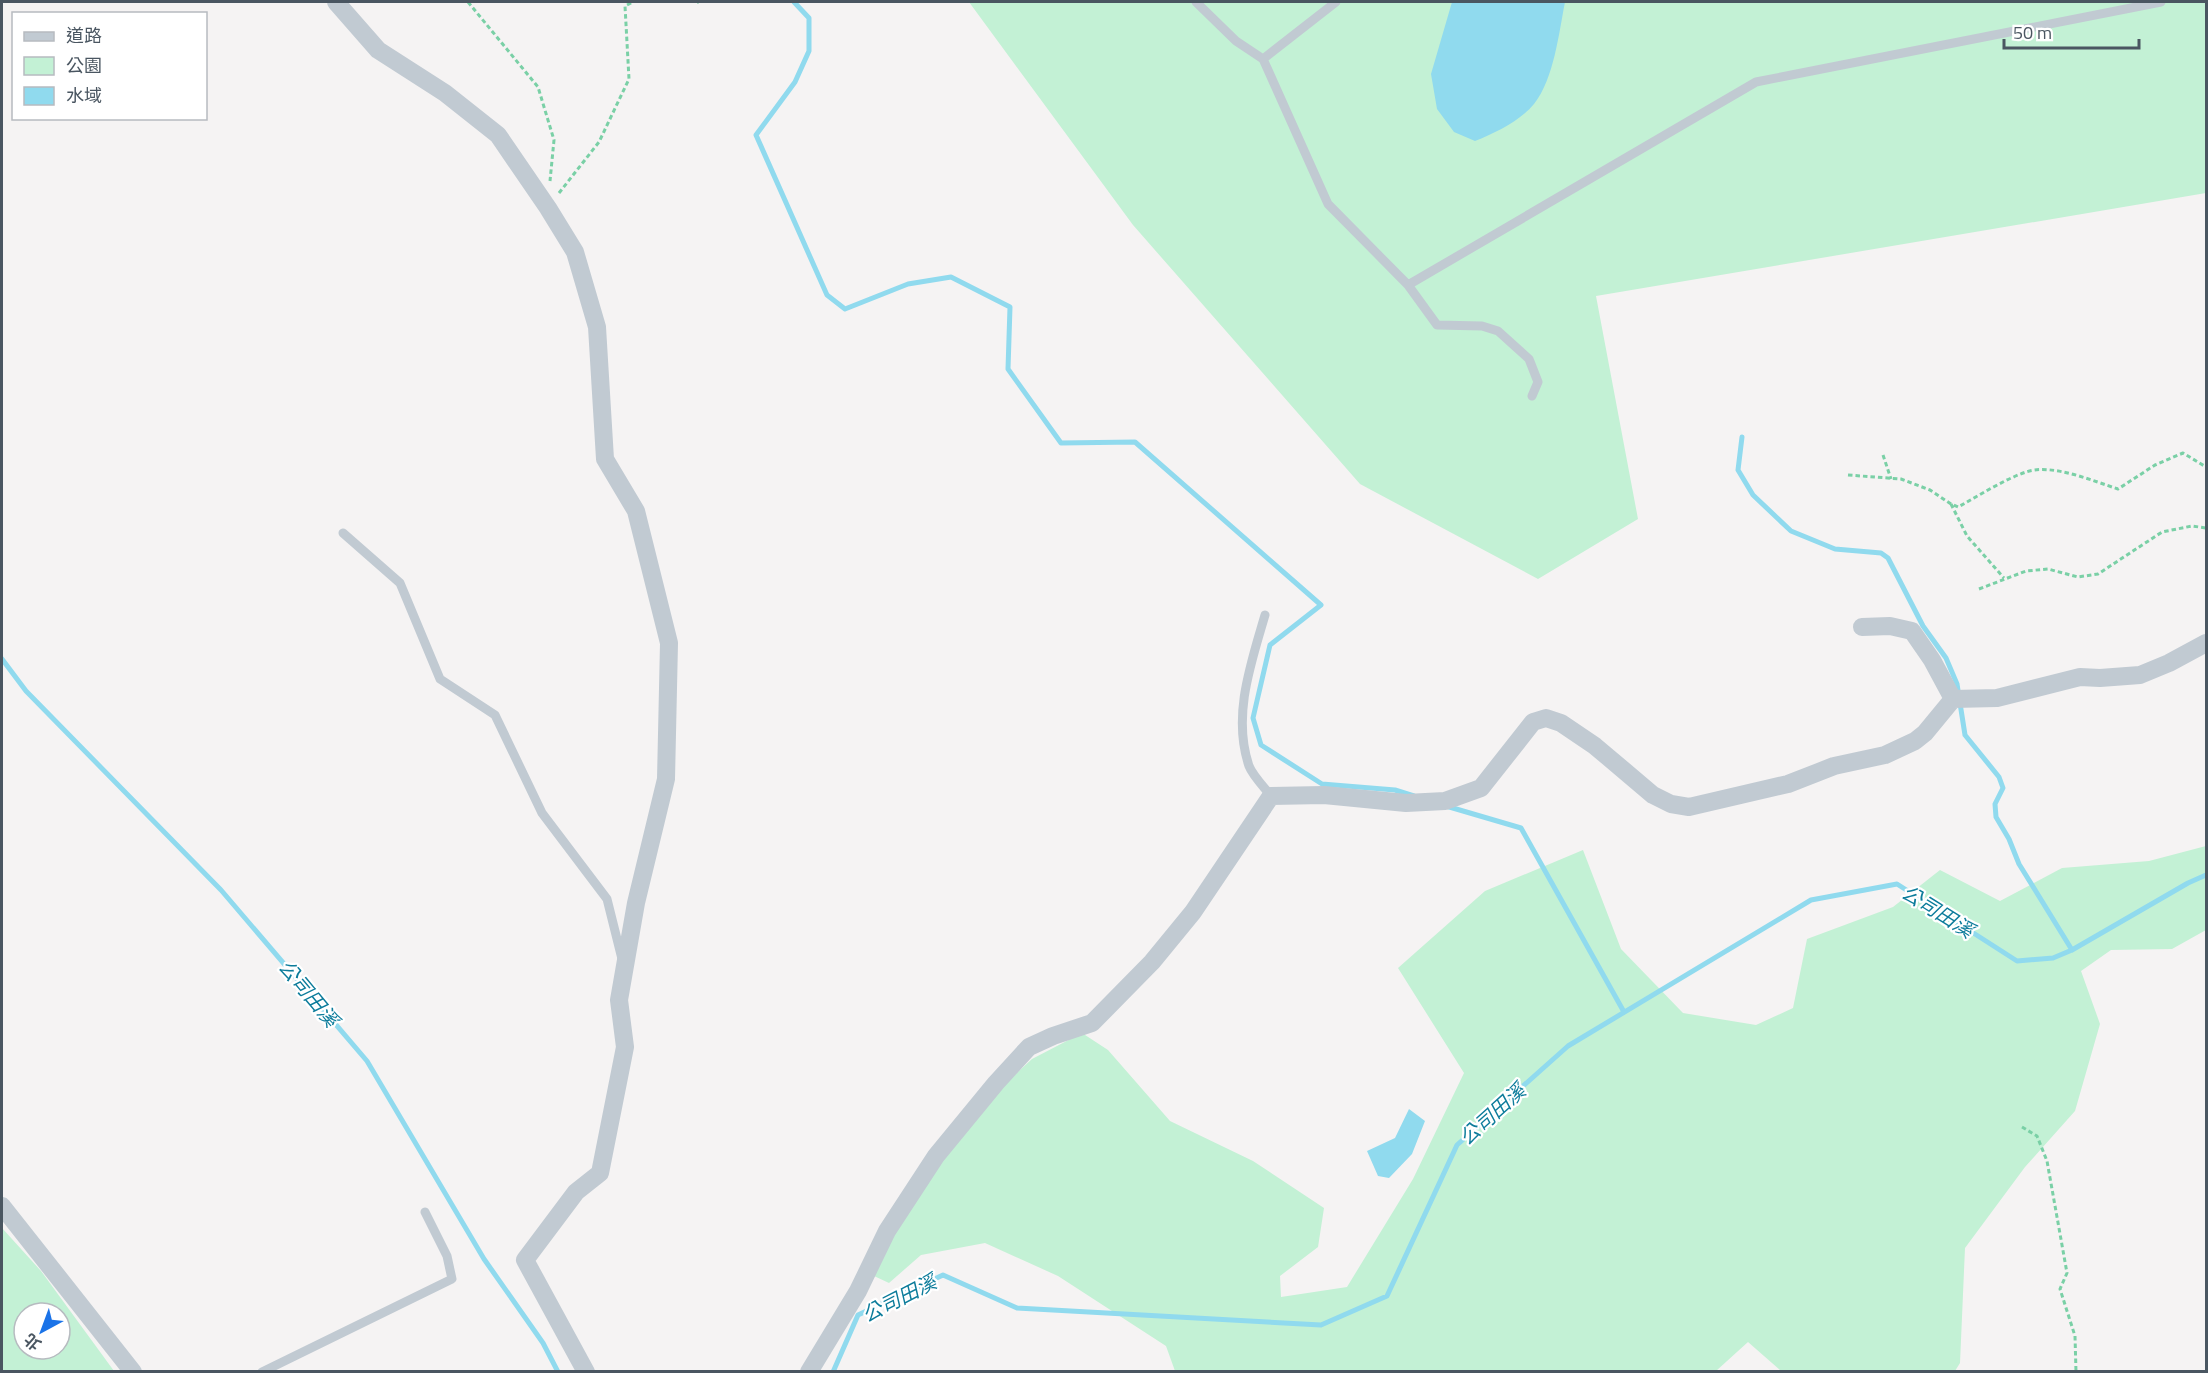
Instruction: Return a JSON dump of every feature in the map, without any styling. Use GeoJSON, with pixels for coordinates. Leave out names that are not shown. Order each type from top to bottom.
{"type":"FeatureCollection","features":[{"type":"Feature","properties":{"kind":"street"},"geometry":{"type":"LineString","coordinates":[[336,2],[378,50],[445,93],[498,135],[575,252],[597,327],[605,459],[636,511],[669,643],[666,779],[636,903],[624,970],[619,1000],[625,1047],[600,1173],[576,1192],[525,1260],[586,1371]]}},
{"type":"Feature","properties":{"kind":"street"},"geometry":{"type":"LineString","coordinates":[[1862,627],[1890,626],[1912,631],[1961,698]]}},
{"type":"Feature","properties":{"kind":"street"},"geometry":{"type":"LineString","coordinates":[[809,1371],[858,1291],[888,1231],[936,1156],[1029,1047],[1092,1023],[1152,962],[1193,912],[1271,796],[1324,795],[1406,803],[1444,801],[1481,788],[1533,722],[1546,718],[1561,723],[1595,746],[1653,795],[1671,804],[1689,807],[1788,784],[1834,766],[1885,755],[1915,741],[1961,698],[1997,698],[2080,677],[2140,675],[2169,663],[2206,643]]}},
{"type":"Feature","properties":{"kind":"street"},"geometry":{"type":"LineString","coordinates":[[2,1206],[133,1371]]}},
{"type":"Feature","properties":{"kind":"lane"},"geometry":{"type":"LineString","coordinates":[[1196,2],[1236,41],[1263,59],[1328,204],[1408,285],[1437,325],[1482,326],[1498,331],[1530,359],[1538,382],[1532,396]]}},
{"type":"Feature","properties":{"kind":"lane"},"geometry":{"type":"LineString","coordinates":[[1263,59],[1336,2]]}},
{"type":"Feature","properties":{"kind":"lane"},"geometry":{"type":"LineString","coordinates":[[1408,285],[1756,82],[2161,2]]}},
{"type":"Feature","properties":{"kind":"lane"},"geometry":{"type":"LineString","coordinates":[[343,533],[400,583],[441,679],[495,714],[542,813],[607,898],[624,970]]}},
{"type":"Feature","properties":{"kind":"lane"},"geometry":{"type":"LineString","coordinates":[[1265,615],[1248,674],[1241,731],[1250,768],[1271,796]]}},
{"type":"Feature","properties":{"kind":"lane"},"geometry":{"type":"LineString","coordinates":[[262,1371],[452,1279],[447,1256],[425,1212]]}},
{"type":"Feature","properties":{"kind":"path"},"geometry":{"type":"LineString","coordinates":[[468,2],[538,87],[554,140],[548,208]]}},
{"type":"Feature","properties":{"kind":"path"},"geometry":{"type":"LineString","coordinates":[[548,208],[598,142],[629,79],[625,6],[633,2]]}},
{"type":"Feature","properties":{"kind":"path"},"geometry":{"type":"LineString","coordinates":[[1848,475],[1901,478],[1930,490],[1959,507],[2028,471],[2043,470],[2071,474],[2118,489],[2155,465],[2183,453],[2206,467]]}},
{"type":"Feature","properties":{"kind":"path"},"geometry":{"type":"LineString","coordinates":[[1883,455],[1892,479]]}},
{"type":"Feature","properties":{"kind":"path"},"geometry":{"type":"LineString","coordinates":[[1951,504],[1967,536],[2004,578]]}},
{"type":"Feature","properties":{"kind":"path"},"geometry":{"type":"LineString","coordinates":[[1979,590],[2026,571],[2048,569],[2078,577],[2098,574],[2162,532],[2192,526],[2206,528]]}},
{"type":"Feature","properties":{"kind":"path"},"geometry":{"type":"LineString","coordinates":[[2022,1127],[2037,1136],[2047,1161],[2067,1273],[2060,1289],[2075,1336],[2076,1371]]}},
{"type":"Feature","properties":{"kind":"green space"},"geometry":{"type":"Polygon","coordinates":[[[969,2],[2206,2],[2206,193],[1596,296],[1638,519],[1538,579],[1360,484],[1133,225],[969,2]]]}},
{"type":"Feature","properties":{"kind":"green space"},"geometry":{"type":"Polygon","coordinates":[[[2206,846],[2206,930],[2172,949],[2111,950],[2081,971],[2100,1024],[2075,1111],[2025,1167],[1965,1248],[1960,1363],[1955,1371],[1781,1371],[1748,1342],[1716,1371],[1175,1371],[1166,1346],[1058,1276],[985,1243],[921,1255],[889,1283],[874,1276],[891,1231],[980,1107],[1032,1059],[1082,1033],[1108,1050],[1170,1121],[1253,1161],[1324,1208],[1318,1247],[1280,1276],[1281,1297],[1347,1287],[1413,1179],[1464,1073],[1398,968],[1485,891],[1583,850],[1621,949],[1683,1013],[1756,1025],[1793,1008],[1807,939],[1893,907],[1940,870],[2000,901],[2062,868],[2149,861],[2206,846]]]}},
{"type":"Feature","properties":{"kind":"green space"},"geometry":{"type":"Polygon","coordinates":[[[2,1228],[41,1271],[63,1301],[12,1301],[12,1361],[72,1361],[72,1313],[114,1371],[2,1371],[2,1228]]]}},
{"type":"Feature","properties":{"kind":"water"},"geometry":{"type":"Polygon","coordinates":[[[1452,2],[1565,2],[1555,55],[1541,94],[1528,110],[1514,121],[1475,141],[1454,132],[1437,109],[1431,74],[1452,2]]]}},
{"type":"Feature","properties":{"kind":"water"},"geometry":{"type":"Polygon","coordinates":[[[1409,1109],[1425,1121],[1412,1154],[1389,1178],[1378,1176],[1367,1151],[1395,1138],[1409,1109]]]}},
{"type":"Feature","properties":{"kind":"waterway"},"geometry":{"type":"LineString","coordinates":[[794,2],[809,18],[809,51],[795,82],[756,135],[827,295],[845,309],[908,284],[951,277],[1010,307],[1008,369],[1061,443],[1135,442],[1321,605],[1270,645],[1253,718],[1261,745],[1322,784],[1395,790],[1414,796]]}},
{"type":"Feature","properties":{"kind":"waterway"},"geometry":{"type":"LineString","coordinates":[[1742,437],[1738,470],[1753,495],[1791,531],[1835,549],[1881,553],[1888,558],[1923,626],[1946,658],[1957,684],[1965,735],[1999,777],[2003,788],[1995,804],[1996,817],[2009,839],[2019,864],[2072,950]]}},
{"type":"Feature","properties":{"kind":"waterway","name":"公司田溪"},"geometry":{"type":"LineString","coordinates":[[2,659],[26,691],[221,890],[367,1061],[484,1259],[543,1343],[558,1372]]}},
{"type":"Feature","properties":{"kind":"waterway"},"geometry":{"type":"LineString","coordinates":[[1446,806],[1521,828],[1624,1012]]}},
{"type":"Feature","properties":{"kind":"waterway","name":"公司田溪"},"geometry":{"type":"LineString","coordinates":[[833,1372],[858,1315],[943,1275],[1017,1308],[1321,1325],[1387,1296],[1457,1145],[1568,1046],[1811,900],[1897,884],[2017,961],[2053,958],[2072,950],[2188,883],[2206,875]]}}]}
